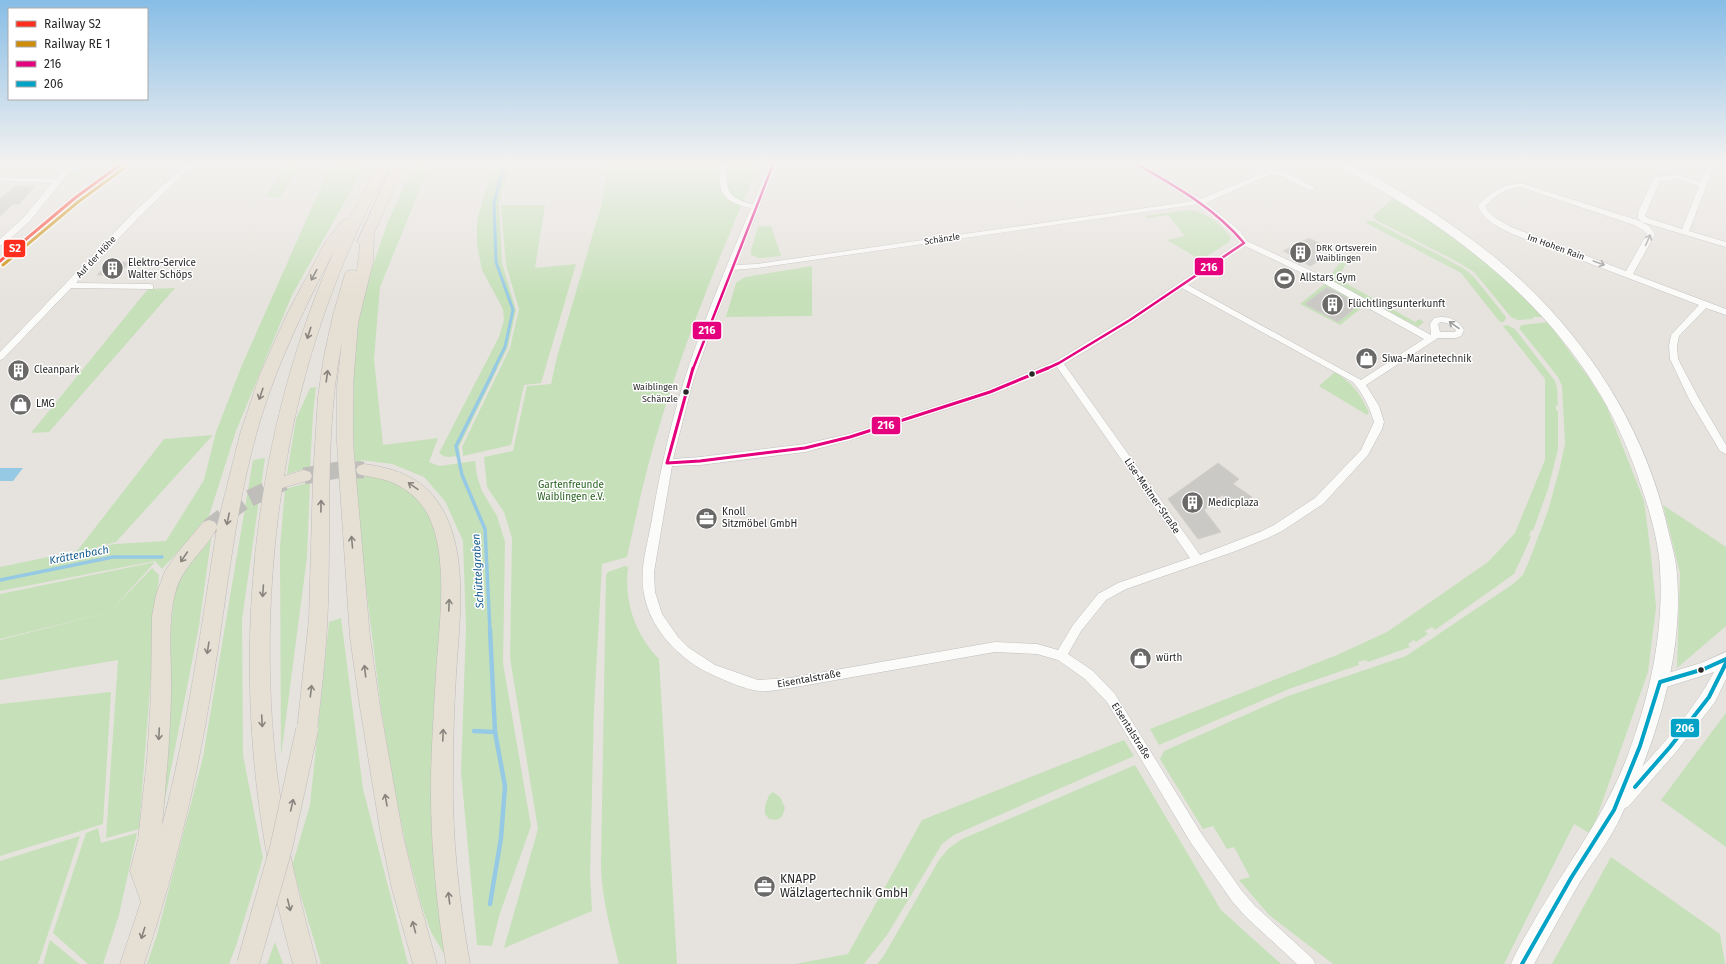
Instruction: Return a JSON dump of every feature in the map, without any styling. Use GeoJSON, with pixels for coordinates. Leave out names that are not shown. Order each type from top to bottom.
{"type":"FeatureCollection","features":[{"type":"Feature","properties":{"kind":"highway"},"geometry":{"type":"LineString","coordinates":[[132,964],[153,902],[183,783],[201,692],[227,522],[248,434],[268,374],[294,314],[333,241],[361,207]]}},
{"type":"Feature","properties":{"kind":"highway"},"geometry":{"type":"LineString","coordinates":[[305,964],[288,902],[274,830],[264,749],[261,696],[261,646],[266,552],[277,461],[294,382],[316,314],[338,258],[362,207]]}},
{"type":"Feature","properties":{"kind":"highway"},"geometry":{"type":"LineString","coordinates":[[248,964],[270,895],[286,834],[307,730],[315,664],[319,605],[322,445],[326,388],[331,352],[338,318],[357,259],[379,207]]}},
{"type":"Feature","properties":{"kind":"highway"},"geometry":{"type":"LineString","coordinates":[[368,232],[366,262],[351,323],[346,380],[345,437],[349,507],[360,637],[371,715],[392,836],[404,889],[425,964]]}},
{"type":"Feature","properties":{"kind":"highway"},"geometry":{"type":"LineString","coordinates":[[364,470],[390,475],[404,480],[417,488],[429,501],[438,516],[444,532],[448,557],[450,594],[442,774],[443,829],[448,896],[458,964]]}},
{"type":"Feature","properties":{"kind":"highway"},"geometry":{"type":"LineString","coordinates":[[284,482],[304,476]]}},
{"type":"Feature","properties":{"kind":"highway"},"geometry":{"type":"LineString","coordinates":[[153,902],[142,871],[149,840],[158,759],[161,695],[162,616],[165,595],[172,576],[184,557],[209,527]]}},
{"type":"Feature","properties":{"kind":"main road"},"geometry":{"type":"LineString","coordinates":[[1418,207],[1446,225],[1520,285],[1553,320],[1592,371],[1631,436],[1643,464],[1658,510],[1668,566],[1668,626],[1660,682],[1640,746],[1614,810],[1571,878],[1522,964]]}},
{"type":"Feature","properties":{"kind":"street"},"geometry":{"type":"LineString","coordinates":[[0,243],[27,219],[37,207]]}},
{"type":"Feature","properties":{"kind":"street","name":"Auf der Höhe"},"geometry":{"type":"LineString","coordinates":[[0,357],[144,207]]}},
{"type":"Feature","properties":{"kind":"street","name":"Eisentalstraße"},"geometry":{"type":"LineString","coordinates":[[755,207],[695,361],[667,463],[650,557],[650,600],[660,624],[675,644],[696,661],[717,672],[760,686],[790,683],[995,647],[1037,649],[1061,656],[1088,675],[1111,698],[1196,838],[1237,896],[1250,911],[1308,964]]}},
{"type":"Feature","properties":{"kind":"street","name":"Schänzle"},"geometry":{"type":"LineString","coordinates":[[731,268],[757,266],[1035,224],[1163,207]]}},
{"type":"Feature","properties":{"kind":"street"},"geometry":{"type":"LineString","coordinates":[[1207,207],[1236,232],[1244,243],[1324,280],[1434,337],[1361,384]]}},
{"type":"Feature","properties":{"kind":"street","name":"Im Hohen Rain"},"geometry":{"type":"LineString","coordinates":[[1482,207],[1482,209],[1490,217],[1507,228],[1726,312]]}},
{"type":"Feature","properties":{"kind":"street","name":"Im Hohen Rain"},"geometry":{"type":"LineString","coordinates":[[1588,207],[1637,223],[1646,228],[1651,234],[1629,274]]}},
{"type":"Feature","properties":{"kind":"street"},"geometry":{"type":"LineString","coordinates":[[1644,207],[1641,216],[1645,220],[1726,245]]}},
{"type":"Feature","properties":{"kind":"street"},"geometry":{"type":"LineString","coordinates":[[1685,232],[1695,207]]}},
{"type":"Feature","properties":{"kind":"street"},"geometry":{"type":"LineString","coordinates":[[667,463],[700,461],[805,448],[850,437],[990,392],[1059,363],[1102,338],[1244,243]]}},
{"type":"Feature","properties":{"kind":"street"},"geometry":{"type":"LineString","coordinates":[[1061,656],[1076,628],[1102,597],[1122,586],[1229,549],[1278,528],[1319,501],[1365,452],[1377,429],[1378,422],[1374,406],[1361,384],[1350,376],[1182,285]]}},
{"type":"Feature","properties":{"kind":"street","name":"Auf der Höhe"},"geometry":{"type":"LineString","coordinates":[[70,286],[150,287]]}},
{"type":"Feature","properties":{"kind":"street"},"geometry":{"type":"LineString","coordinates":[[1706,304],[1675,335],[1673,346],[1674,360],[1694,399],[1723,448],[1726,450]]}},
{"type":"Feature","properties":{"kind":"street","name":"Lise-Meitner-Straße"},"geometry":{"type":"LineString","coordinates":[[1059,363],[1197,560]]}},
{"type":"Feature","properties":{"kind":"street"},"geometry":{"type":"LineString","coordinates":[[1660,682],[1704,669],[1726,658]]}},
{"type":"Feature","properties":{"kind":"street"},"geometry":{"type":"LineString","coordinates":[[1614,810],[1670,747],[1704,704],[1726,663]]}},
{"type":"Feature","properties":{"kind":"green space"},"geometry":{"type":"Polygon","coordinates":[[[312,207],[342,207],[292,295],[236,431],[208,519],[162,569],[155,561],[0,591],[0,567],[77,551],[164,439],[213,435],[116,542],[93,548],[115,544],[166,541],[204,480],[216,432],[242,365],[312,207]]]}},
{"type":"Feature","properties":{"kind":"green space"},"geometry":{"type":"Polygon","coordinates":[[[395,207],[413,207],[380,287],[374,359],[383,445],[438,438],[429,462],[439,466],[475,461],[477,476],[482,491],[497,516],[505,542],[503,663],[531,826],[499,916],[492,946],[477,945],[461,772],[466,628],[463,541],[445,501],[424,477],[392,464],[361,460],[362,474],[393,480],[417,497],[433,521],[441,555],[450,964],[431,932],[422,907],[406,846],[390,766],[381,708],[365,579],[356,491],[353,430],[354,359],[360,311],[367,283],[387,224],[395,207]]]}},
{"type":"Feature","properties":{"kind":"green space"},"geometry":{"type":"Polygon","coordinates":[[[481,207],[499,207],[502,263],[516,310],[508,347],[459,447],[460,455],[447,457],[439,453],[499,337],[504,320],[503,309],[482,270],[477,245],[477,220],[481,207]]]}},
{"type":"Feature","properties":{"kind":"green space"},"geometry":{"type":"Polygon","coordinates":[[[501,207],[545,207],[535,268],[576,264],[541,383],[524,385],[511,445],[463,456],[462,447],[510,348],[519,309],[506,265],[501,207]]]}},
{"type":"Feature","properties":{"kind":"green space","name":"Gartenfreunde Waiblingen e.V."},"geometry":{"type":"Polygon","coordinates":[[[601,207],[741,207],[698,312],[671,388],[648,466],[627,557],[602,564],[594,709],[590,876],[592,911],[504,948],[538,829],[510,658],[512,538],[504,512],[487,487],[484,457],[513,451],[527,386],[551,384],[557,357],[601,207]]]}},
{"type":"Feature","properties":{"kind":"green space"},"geometry":{"type":"Polygon","coordinates":[[[1383,207],[1410,207],[1427,217],[1496,270],[1543,317],[1518,320],[1511,317],[1474,272],[1454,260],[1376,220],[1373,216],[1383,207]]]}},
{"type":"Feature","properties":{"kind":"green space"},"geometry":{"type":"Polygon","coordinates":[[[1188,210],[1207,216],[1218,224],[1231,238],[1229,242],[1201,260],[1167,240],[1185,236],[1168,215],[1147,218],[1146,216],[1188,210]]]}},
{"type":"Feature","properties":{"kind":"green space"},"geometry":{"type":"Polygon","coordinates":[[[1368,221],[1373,221],[1466,270],[1474,277],[1506,317],[1504,322],[1500,322],[1461,273],[1366,223],[1368,221]]]}},
{"type":"Feature","properties":{"kind":"green space"},"geometry":{"type":"Polygon","coordinates":[[[771,226],[781,256],[759,258],[751,255],[751,250],[758,227],[771,226]]]}},
{"type":"Feature","properties":{"kind":"green space"},"geometry":{"type":"Polygon","coordinates":[[[1344,256],[1349,258],[1338,279],[1415,322],[1419,319],[1424,322],[1418,327],[1323,276],[1324,273],[1331,275],[1344,256]]]}},
{"type":"Feature","properties":{"kind":"green space"},"geometry":{"type":"Polygon","coordinates":[[[812,266],[812,316],[726,317],[736,283],[745,277],[812,266]]]}},
{"type":"Feature","properties":{"kind":"green space","name":"Flüchtlingsunterkunft"},"geometry":{"type":"Polygon","coordinates":[[[1326,283],[1365,305],[1340,325],[1300,304],[1326,283]]]}},
{"type":"Feature","properties":{"kind":"green space"},"geometry":{"type":"Polygon","coordinates":[[[175,288],[49,432],[31,433],[148,289],[175,288]]]}},
{"type":"Feature","properties":{"kind":"green space"},"geometry":{"type":"Polygon","coordinates":[[[1548,322],[1589,378],[1607,407],[1644,501],[1656,607],[1648,672],[1591,834],[1574,824],[1504,964],[1333,964],[1269,915],[1239,880],[1250,877],[1234,847],[1227,849],[1213,826],[1203,829],[1160,759],[1164,751],[1288,696],[1406,656],[1513,584],[1523,575],[1548,511],[1565,444],[1562,386],[1558,377],[1519,328],[1522,325],[1548,322]]]}},
{"type":"Feature","properties":{"kind":"green space"},"geometry":{"type":"Polygon","coordinates":[[[1507,325],[1515,329],[1555,381],[1558,406],[1556,405],[1556,410],[1558,411],[1558,449],[1548,489],[1533,531],[1531,530],[1529,536],[1531,537],[1514,574],[1435,630],[1432,627],[1425,631],[1428,634],[1416,642],[1414,640],[1408,644],[1410,647],[1368,662],[1366,660],[1358,662],[1359,665],[1289,689],[1159,745],[1150,729],[1337,655],[1387,632],[1488,562],[1515,533],[1545,460],[1545,379],[1503,326],[1507,325]]]}},
{"type":"Feature","properties":{"kind":"green space"},"geometry":{"type":"Polygon","coordinates":[[[1335,372],[1347,381],[1359,394],[1369,413],[1367,415],[1319,386],[1335,372]]]}},
{"type":"Feature","properties":{"kind":"green space"},"geometry":{"type":"Polygon","coordinates":[[[316,387],[310,467],[287,474],[296,419],[310,388],[316,387]]]}},
{"type":"Feature","properties":{"kind":"green space"},"geometry":{"type":"Polygon","coordinates":[[[265,458],[242,620],[243,755],[263,858],[229,964],[147,964],[157,935],[203,757],[253,460],[265,458]]]}},
{"type":"Feature","properties":{"kind":"green space"},"geometry":{"type":"Polygon","coordinates":[[[310,482],[307,557],[281,756],[280,547],[285,489],[310,482]]]}},
{"type":"Feature","properties":{"kind":"green space"},"geometry":{"type":"Polygon","coordinates":[[[1663,505],[1726,547],[1726,626],[1677,668],[1680,573],[1663,505]]]}},
{"type":"Feature","properties":{"kind":"green space"},"geometry":{"type":"Polygon","coordinates":[[[212,533],[199,626],[160,825],[170,636],[175,586],[212,533]]]}},
{"type":"Feature","properties":{"kind":"green space"},"geometry":{"type":"Polygon","coordinates":[[[155,562],[110,612],[0,639],[0,594],[155,562]]]}},
{"type":"Feature","properties":{"kind":"green space"},"geometry":{"type":"Polygon","coordinates":[[[625,566],[628,567],[628,593],[633,617],[643,639],[659,659],[677,964],[619,964],[607,915],[603,891],[601,866],[606,575],[608,572],[625,566]]]}},
{"type":"Feature","properties":{"kind":"green space"},"geometry":{"type":"Polygon","coordinates":[[[152,568],[159,575],[139,829],[106,838],[118,660],[0,680],[0,640],[110,612],[152,568]]]}},
{"type":"Feature","properties":{"kind":"green space"},"geometry":{"type":"Polygon","coordinates":[[[341,618],[363,789],[408,964],[321,964],[292,866],[310,805],[329,622],[341,618]]]}},
{"type":"Feature","properties":{"kind":"green space"},"geometry":{"type":"Polygon","coordinates":[[[111,692],[103,824],[0,856],[0,704],[111,692]]]}},
{"type":"Feature","properties":{"kind":"green space"},"geometry":{"type":"Polygon","coordinates":[[[1726,713],[1726,847],[1661,800],[1726,713]]]}},
{"type":"Feature","properties":{"kind":"green space"},"geometry":{"type":"Polygon","coordinates":[[[1124,740],[1134,756],[954,835],[942,844],[887,935],[864,964],[795,964],[848,954],[922,820],[1124,740]]]}},
{"type":"Feature","properties":{"kind":"green space"},"geometry":{"type":"Polygon","coordinates":[[[1135,765],[1221,910],[1281,964],[877,964],[883,957],[939,860],[948,849],[962,839],[1135,765]]]}},
{"type":"Feature","properties":{"kind":"green space"},"geometry":{"type":"Polygon","coordinates":[[[773,792],[780,797],[785,808],[782,817],[776,820],[769,819],[765,814],[765,806],[769,795],[773,792]]]}},
{"type":"Feature","properties":{"kind":"green space"},"geometry":{"type":"Polygon","coordinates":[[[98,828],[101,843],[137,833],[119,915],[103,964],[88,964],[53,933],[86,833],[98,828]]]}},
{"type":"Feature","properties":{"kind":"green space"},"geometry":{"type":"Polygon","coordinates":[[[80,836],[38,964],[0,964],[0,861],[80,836]]]}},
{"type":"Feature","properties":{"kind":"green space"},"geometry":{"type":"Polygon","coordinates":[[[1611,857],[1720,934],[1725,964],[1552,964],[1611,857]]]}},
{"type":"Feature","properties":{"kind":"green space"},"geometry":{"type":"Polygon","coordinates":[[[50,940],[79,964],[43,964],[50,940]]]}},
{"type":"Feature","properties":{"kind":"green space"},"geometry":{"type":"Polygon","coordinates":[[[275,942],[283,964],[267,964],[275,942]]]}},
{"type":"Feature","properties":{"kind":"water"},"geometry":{"type":"Polygon","coordinates":[[[0,468],[23,468],[13,481],[0,481],[0,468]]]}},
{"type":"Feature","properties":{"kind":"building"},"geometry":{"type":"Polygon","coordinates":[[[0,207],[10,207],[0,216],[0,207]]]}},
{"type":"Feature","properties":{"kind":"building","name":"DRK Ortsverein Waiblingen"},"geometry":{"type":"Polygon","coordinates":[[[1309,238],[1328,248],[1315,254],[1323,259],[1310,266],[1283,251],[1309,238]]]}},
{"type":"Feature","properties":{"kind":"building","name":"Elektro-Service Walter Schöps"},"geometry":{"type":"Polygon","coordinates":[[[110,262],[130,262],[118,275],[97,275],[110,262]]]}},
{"type":"Feature","properties":{"kind":"building","name":"Flüchtlingsunterkunft"},"geometry":{"type":"Polygon","coordinates":[[[1327,287],[1359,305],[1338,322],[1305,304],[1327,287]]]}},
{"type":"Feature","properties":{"kind":"building","name":"Medicplaza"},"geometry":{"type":"Polygon","coordinates":[[[1218,463],[1239,479],[1233,484],[1252,497],[1239,507],[1222,495],[1204,510],[1221,532],[1198,539],[1168,499],[1218,463]]]}},
{"type":"Feature","properties":{"kind":"waterway","name":"Schüttelgraben"},"geometry":{"type":"LineString","coordinates":[[494,207],[496,262],[513,310],[505,347],[494,369]]}},
{"type":"Feature","properties":{"kind":"waterway","name":"Schüttelgraben"},"geometry":{"type":"LineString","coordinates":[[490,631],[485,529],[462,475],[456,446],[495,368]]}},
{"type":"Feature","properties":{"kind":"waterway","name":"Krättenbach"},"geometry":{"type":"LineString","coordinates":[[0,580],[113,557],[162,557]]}},
{"type":"Feature","properties":{"kind":"waterway","name":"Schüttelgraben"},"geometry":{"type":"LineString","coordinates":[[490,630],[495,732]]}},
{"type":"Feature","properties":{"kind":"waterway","name":"Krättenbach"},"geometry":{"type":"LineString","coordinates":[[474,731],[495,732]]}},
{"type":"Feature","properties":{"kind":"waterway","name":"Schüttelgraben"},"geometry":{"type":"LineString","coordinates":[[490,904],[501,838],[505,786],[495,732]]}},
{"type":"Feature","properties":{"kind":"tunnel"},"geometry":{"type":"LineString","coordinates":[[304,476],[338,470],[364,470]]}},
{"type":"Feature","properties":{"kind":"tunnel"},"geometry":{"type":"LineString","coordinates":[[209,527],[244,501],[284,482]]}},
{"type":"Feature","properties":{"kind":"rail line","name":"S2"},"geometry":{"type":"LineString","coordinates":[[0,261],[64,207]]}},
{"type":"Feature","properties":{"kind":"transit line"},"geometry":{"type":"LineString","coordinates":[[3,265],[72,207]]}},
{"type":"Feature","properties":{"kind":"transit line","name":"216"},"geometry":{"type":"LineString","coordinates":[[756,207],[695,361],[667,463],[700,461],[805,448],[850,437],[990,392],[1059,363],[1130,320],[1244,243],[1221,218],[1207,207]]}},
{"type":"Feature","properties":{"kind":"transit line","name":"206"},"geometry":{"type":"LineString","coordinates":[[1522,964],[1571,878],[1614,810],[1640,746],[1660,682],[1704,669],[1726,659]]}},
{"type":"Feature","properties":{"kind":"transit line","name":"206"},"geometry":{"type":"LineString","coordinates":[[1635,787],[1670,747],[1709,697],[1726,663]]}},
{"type":"Feature","properties":{"kind":"place","name":"DRK Ortsverein Waiblingen"},"geometry":{"type":"Point","coordinates":[1301,253]}},
{"type":"Feature","properties":{"kind":"place","name":"Elektro-Service Walter Schöps"},"geometry":{"type":"Point","coordinates":[112,269]}},
{"type":"Feature","properties":{"kind":"place","name":"Allstars Gym"},"geometry":{"type":"Point","coordinates":[1284,278]}},
{"type":"Feature","properties":{"kind":"place","name":"Flüchtlingsunterkunft"},"geometry":{"type":"Point","coordinates":[1333,304]}},
{"type":"Feature","properties":{"kind":"place","name":"Siwa-Marinetechnik"},"geometry":{"type":"Point","coordinates":[1367,359]}},
{"type":"Feature","properties":{"kind":"place","name":"Cleanpark"},"geometry":{"type":"Point","coordinates":[19,370]}},
{"type":"Feature","properties":{"kind":"place","name":"Waiblingen Schänzle"},"geometry":{"type":"Point","coordinates":[686,392]}},
{"type":"Feature","properties":{"kind":"place","name":"LMG"},"geometry":{"type":"Point","coordinates":[20,404]}},
{"type":"Feature","properties":{"kind":"place","name":"Medicplaza"},"geometry":{"type":"Point","coordinates":[1192,503]}},
{"type":"Feature","properties":{"kind":"place","name":"Knoll Sitzmöbel GmbH"},"geometry":{"type":"Point","coordinates":[706,518]}},
{"type":"Feature","properties":{"kind":"place","name":"würth"},"geometry":{"type":"Point","coordinates":[1141,658]}},
{"type":"Feature","properties":{"kind":"place","name":"KNAPP Wälzlagertechnik GmbH"},"geometry":{"type":"Point","coordinates":[764,886]}}]}
